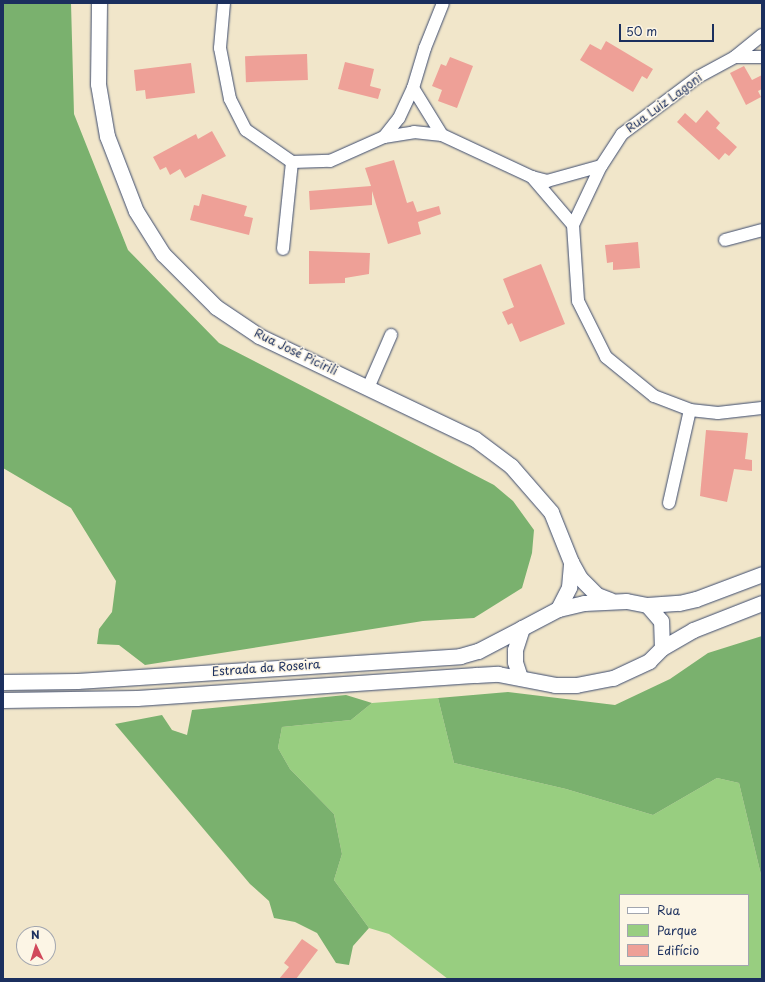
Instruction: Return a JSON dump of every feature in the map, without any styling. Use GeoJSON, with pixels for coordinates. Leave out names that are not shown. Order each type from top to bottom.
{"type":"FeatureCollection","features":[{"type":"Feature","properties":{"kind":"street","name":"Rua José Picirili"},"geometry":{"type":"LineString","coordinates":[[99,3],[98,84],[107,136],[136,211],[163,254],[216,307],[259,336],[475,439],[512,466],[551,512],[571,562]]}},
{"type":"Feature","properties":{"kind":"street"},"geometry":{"type":"LineString","coordinates":[[224,3],[220,48],[230,99],[246,130],[292,162],[330,161],[384,137],[414,132],[442,135],[532,177],[547,181],[601,166]]}},
{"type":"Feature","properties":{"kind":"street"},"geometry":{"type":"LineString","coordinates":[[384,137],[399,118],[413,88],[425,48],[443,3]]}},
{"type":"Feature","properties":{"kind":"street","name":"Rua Luiz Lagoni"},"geometry":{"type":"LineString","coordinates":[[762,35],[735,57],[698,77],[622,134],[601,166],[573,225],[578,301],[606,357],[654,396],[690,410],[718,413],[762,408]]}},
{"type":"Feature","properties":{"kind":"street","name":"Rua Luiz Lagoni"},"geometry":{"type":"LineString","coordinates":[[735,57],[762,57]]}},
{"type":"Feature","properties":{"kind":"street"},"geometry":{"type":"LineString","coordinates":[[413,88],[442,135]]}},
{"type":"Feature","properties":{"kind":"street"},"geometry":{"type":"LineString","coordinates":[[282,249],[292,162]]}},
{"type":"Feature","properties":{"kind":"street"},"geometry":{"type":"LineString","coordinates":[[532,177],[573,225]]}},
{"type":"Feature","properties":{"kind":"street"},"geometry":{"type":"LineString","coordinates":[[725,240],[762,230]]}},
{"type":"Feature","properties":{"kind":"street"},"geometry":{"type":"LineString","coordinates":[[368,388],[391,335]]}},
{"type":"Feature","properties":{"kind":"street"},"geometry":{"type":"LineString","coordinates":[[669,503],[690,410]]}},
{"type":"Feature","properties":{"kind":"street"},"geometry":{"type":"LineString","coordinates":[[571,562],[588,587],[597,595],[610,600]]}},
{"type":"Feature","properties":{"kind":"street"},"geometry":{"type":"LineString","coordinates":[[558,609],[569,587],[571,562]]}},
{"type":"Feature","properties":{"kind":"street","name":"Estrada da Roseira"},"geometry":{"type":"LineString","coordinates":[[3,682],[77,681],[460,656],[478,651],[558,609],[610,600],[647,605],[690,600],[762,574]]}},
{"type":"Feature","properties":{"kind":"street","name":"Estrada da Roseira"},"geometry":{"type":"LineString","coordinates":[[3,700],[137,698],[476,674],[520,677],[555,685],[597,683],[632,670],[649,660],[662,648],[692,630],[762,603]]}},
{"type":"Feature","properties":{"kind":"street"},"geometry":{"type":"LineString","coordinates":[[647,605],[661,621],[662,648]]}},
{"type":"Feature","properties":{"kind":"street"},"geometry":{"type":"LineString","coordinates":[[520,677],[515,662],[514,650],[522,628]]}},
{"type":"Feature","properties":{"kind":"green space"},"geometry":{"type":"Polygon","coordinates":[[[3,3],[71,3],[74,114],[128,250],[219,343],[494,485],[513,501],[534,530],[532,553],[522,588],[474,618],[423,621],[145,665],[119,645],[97,644],[99,629],[112,612],[116,581],[71,508],[3,468],[3,3]]]}},
{"type":"Feature","properties":{"kind":"green space"},"geometry":{"type":"Polygon","coordinates":[[[762,636],[762,879],[739,783],[717,778],[653,815],[566,789],[454,763],[438,698],[508,692],[615,705],[670,679],[708,653],[762,636]]]}},
{"type":"Feature","properties":{"kind":"green space"},"geometry":{"type":"Polygon","coordinates":[[[346,695],[372,703],[351,720],[282,727],[278,748],[290,769],[334,814],[342,854],[334,880],[369,928],[353,946],[349,965],[336,963],[317,933],[295,922],[274,918],[269,901],[250,884],[115,724],[162,715],[172,730],[187,735],[192,710],[346,695]]]}},
{"type":"Feature","properties":{"kind":"green space"},"geometry":{"type":"Polygon","coordinates":[[[438,698],[454,763],[566,789],[653,815],[717,778],[739,783],[762,879],[762,979],[448,979],[389,934],[369,928],[334,880],[342,854],[334,814],[290,769],[278,748],[282,727],[351,720],[372,703],[438,698]]]}},
{"type":"Feature","properties":{"kind":"building"},"geometry":{"type":"Polygon","coordinates":[[[606,41],[653,69],[647,79],[642,76],[633,92],[580,60],[590,44],[601,50],[606,41]]]}},
{"type":"Feature","properties":{"kind":"building"},"geometry":{"type":"Polygon","coordinates":[[[307,54],[308,80],[246,82],[245,56],[307,54]]]}},
{"type":"Feature","properties":{"kind":"building"},"geometry":{"type":"Polygon","coordinates":[[[450,57],[473,66],[457,108],[438,101],[442,90],[432,86],[441,64],[446,66],[450,57]]]}},
{"type":"Feature","properties":{"kind":"building"},"geometry":{"type":"Polygon","coordinates":[[[345,62],[374,69],[370,86],[381,89],[378,99],[338,89],[345,62]]]}},
{"type":"Feature","properties":{"kind":"building"},"geometry":{"type":"Polygon","coordinates":[[[191,63],[195,93],[146,99],[145,90],[136,91],[134,70],[191,63]]]}},
{"type":"Feature","properties":{"kind":"building"},"geometry":{"type":"Polygon","coordinates":[[[744,66],[752,80],[762,75],[762,89],[758,91],[761,97],[746,105],[730,73],[744,66]]]}},
{"type":"Feature","properties":{"kind":"building"},"geometry":{"type":"Polygon","coordinates":[[[707,110],[720,123],[716,128],[737,147],[729,156],[725,153],[719,160],[677,122],[685,113],[696,123],[707,110]]]}},
{"type":"Feature","properties":{"kind":"building"},"geometry":{"type":"Polygon","coordinates":[[[212,131],[226,156],[185,178],[180,169],[170,175],[166,167],[160,170],[153,157],[196,134],[198,139],[212,131]]]}},
{"type":"Feature","properties":{"kind":"building"},"geometry":{"type":"Polygon","coordinates":[[[394,160],[407,203],[413,201],[417,212],[439,206],[441,214],[418,222],[421,234],[388,244],[372,191],[372,205],[310,210],[309,191],[371,186],[365,168],[394,160]]]}},
{"type":"Feature","properties":{"kind":"building"},"geometry":{"type":"Polygon","coordinates":[[[202,194],[247,206],[244,216],[253,218],[249,235],[190,220],[194,205],[199,206],[202,194]]]}},
{"type":"Feature","properties":{"kind":"building"},"geometry":{"type":"Polygon","coordinates":[[[638,242],[640,268],[613,270],[613,262],[607,263],[605,245],[638,242]]]}},
{"type":"Feature","properties":{"kind":"building"},"geometry":{"type":"Polygon","coordinates":[[[309,251],[370,253],[369,274],[345,278],[345,283],[309,284],[309,251]]]}},
{"type":"Feature","properties":{"kind":"building"},"geometry":{"type":"Polygon","coordinates":[[[541,264],[565,324],[520,342],[512,323],[508,325],[502,312],[514,307],[503,279],[541,264]]]}},
{"type":"Feature","properties":{"kind":"building"},"geometry":{"type":"Polygon","coordinates":[[[706,430],[748,433],[745,459],[752,460],[752,471],[734,469],[727,502],[700,496],[706,430]]]}},
{"type":"Feature","properties":{"kind":"building"},"geometry":{"type":"Polygon","coordinates":[[[302,939],[318,950],[296,979],[279,979],[289,967],[284,963],[302,939]]]}}]}
